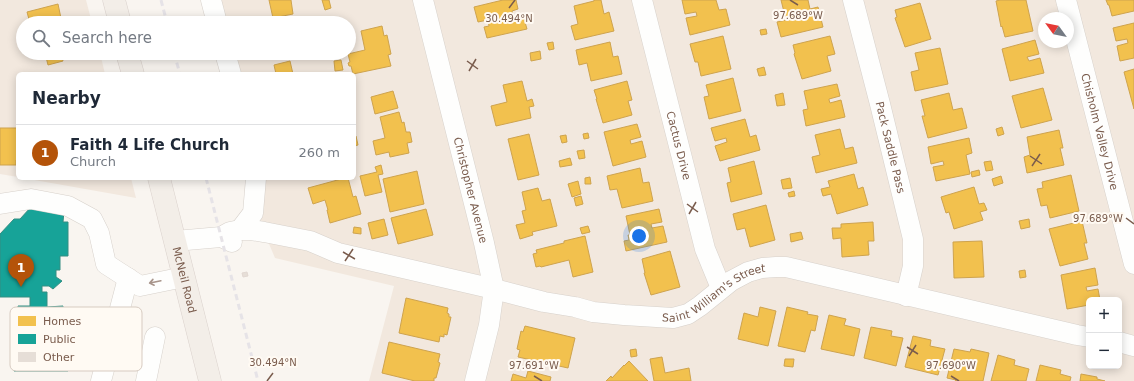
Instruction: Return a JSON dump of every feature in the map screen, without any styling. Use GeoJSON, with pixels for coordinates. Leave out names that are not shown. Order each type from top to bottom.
{"type":"FeatureCollection","features":[{"type":"Feature","properties":{"kind":"main road"},"geometry":{"type":"LineString","coordinates":[[114,0],[118,16]]}},
{"type":"Feature","properties":{"kind":"main road"},"geometry":{"type":"LineString","coordinates":[[130,60],[133,72]]}},
{"type":"Feature","properties":{"kind":"main road","name":"McNeil Road"},"geometry":{"type":"LineString","coordinates":[[160,180],[210,381]]}},
{"type":"Feature","properties":{"kind":"street"},"geometry":{"type":"LineString","coordinates":[[212,0],[215,16]]}},
{"type":"Feature","properties":{"kind":"street","name":"Christopher Avenue"},"geometry":{"type":"LineString","coordinates":[[423,0],[484,243],[494,289],[489,325],[475,381]]}},
{"type":"Feature","properties":{"kind":"street","name":"Cactus Drive"},"geometry":{"type":"LineString","coordinates":[[642,0],[706,249],[721,288]]}},
{"type":"Feature","properties":{"kind":"street","name":"Pack Saddle Pass"},"geometry":{"type":"LineString","coordinates":[[853,0],[880,104],[912,239],[913,266],[906,296]]}},
{"type":"Feature","properties":{"kind":"street","name":"Chisholm Valley Drive"},"geometry":{"type":"LineString","coordinates":[[1066,0],[1134,264]]}},
{"type":"Feature","properties":{"kind":"street"},"geometry":{"type":"LineString","coordinates":[[227,60],[230,72]]}},
{"type":"Feature","properties":{"kind":"street"},"geometry":{"type":"LineString","coordinates":[[240,230],[253,213],[257,180]]}},
{"type":"Feature","properties":{"kind":"street"},"geometry":{"type":"LineString","coordinates":[[258,180],[271,233]]}},
{"type":"Feature","properties":{"kind":"street"},"geometry":{"type":"LineString","coordinates":[[0,204],[31,198],[68,206],[92,219],[99,233],[106,264],[140,286],[184,276]]}},
{"type":"Feature","properties":{"kind":"street","name":"Saint William's Street"},"geometry":{"type":"LineString","coordinates":[[175,241],[221,237],[230,232],[240,230],[271,233],[310,241],[338,253],[544,302],[575,307],[593,312],[672,318],[688,314],[731,281],[748,272],[762,268],[786,267],[1086,336]]}},
{"type":"Feature","properties":{"kind":"street","name":"Saint William's Street"},"geometry":{"type":"LineString","coordinates":[[221,237],[233,242],[243,240],[297,252],[338,253]]}},
{"type":"Feature","properties":{"kind":"street"},"geometry":{"type":"LineString","coordinates":[[120,307],[128,278]]}},
{"type":"Feature","properties":{"kind":"street"},"geometry":{"type":"LineString","coordinates":[[146,381],[155,337]]}},
{"type":"Feature","properties":{"kind":"street"},"geometry":{"type":"LineString","coordinates":[[1122,343],[1134,346]]}},
{"type":"Feature","properties":{"kind":"street"},"geometry":{"type":"LineString","coordinates":[[101,381],[104,371]]}},
{"type":"Feature","properties":{"kind":"shaded area"},"geometry":{"type":"Polygon","coordinates":[[[0,0],[86,0],[90,16],[16,16],[16,60],[102,60],[105,72],[16,72],[16,177],[0,174],[0,0]]]}},
{"type":"Feature","properties":{"kind":"shaded area"},"geometry":{"type":"Polygon","coordinates":[[[206,0],[1134,0],[1134,381],[369,381],[394,286],[275,258],[264,232],[251,180],[356,180],[356,72],[224,72],[221,60],[356,60],[356,16],[210,16],[206,0]]]}},
{"type":"Feature","properties":{"kind":"shaded area"},"geometry":{"type":"Polygon","coordinates":[[[34,180],[132,180],[136,198],[34,180]]]}},
{"type":"Feature","properties":{"kind":"building: Homes"},"geometry":{"type":"Polygon","coordinates":[[[269,0],[291,0],[293,14],[273,16],[269,0]]]}},
{"type":"Feature","properties":{"kind":"building: Homes"},"geometry":{"type":"Polygon","coordinates":[[[322,0],[329,0],[331,8],[325,10],[322,0]]]}},
{"type":"Feature","properties":{"kind":"building: Homes"},"geometry":{"type":"Polygon","coordinates":[[[503,0],[516,0],[518,9],[512,11],[513,17],[523,15],[527,29],[487,38],[484,27],[489,26],[488,20],[478,22],[474,7],[503,0]]]}},
{"type":"Feature","properties":{"kind":"building: Homes"},"geometry":{"type":"Polygon","coordinates":[[[594,0],[601,0],[604,14],[609,12],[614,31],[575,40],[571,26],[578,24],[574,6],[594,0]]]}},
{"type":"Feature","properties":{"kind":"building: Homes"},"geometry":{"type":"Polygon","coordinates":[[[682,0],[716,0],[719,10],[726,9],[730,25],[690,35],[686,18],[697,16],[696,12],[685,14],[682,0]]]}},
{"type":"Feature","properties":{"kind":"building: Homes"},"geometry":{"type":"Polygon","coordinates":[[[781,0],[808,0],[810,9],[818,7],[823,27],[781,37],[777,22],[786,20],[781,0]]]}},
{"type":"Feature","properties":{"kind":"building: Homes"},"geometry":{"type":"Polygon","coordinates":[[[1026,0],[1033,31],[1005,37],[1002,26],[1001,27],[996,1],[1026,0]]]}},
{"type":"Feature","properties":{"kind":"building: Homes"},"geometry":{"type":"Polygon","coordinates":[[[1106,0],[1134,0],[1134,11],[1112,16],[1106,0]]]}},
{"type":"Feature","properties":{"kind":"building: Homes"},"geometry":{"type":"Polygon","coordinates":[[[920,3],[931,39],[905,47],[895,18],[897,17],[895,10],[920,3]]]}},
{"type":"Feature","properties":{"kind":"building: Homes"},"geometry":{"type":"Polygon","coordinates":[[[58,4],[61,16],[28,16],[27,12],[58,4]]]}},
{"type":"Feature","properties":{"kind":"building: Homes"},"geometry":{"type":"Polygon","coordinates":[[[1134,23],[1134,58],[1120,61],[1117,46],[1128,43],[1127,39],[1116,41],[1113,28],[1134,23]]]}},
{"type":"Feature","properties":{"kind":"building: Homes"},"geometry":{"type":"Polygon","coordinates":[[[382,26],[384,36],[387,35],[391,54],[388,55],[391,66],[356,73],[356,72],[352,72],[351,66],[349,66],[348,63],[350,62],[350,60],[356,60],[356,52],[365,50],[361,31],[382,26]]]}},
{"type":"Feature","properties":{"kind":"building: Homes"},"geometry":{"type":"Polygon","coordinates":[[[766,29],[767,34],[761,35],[760,30],[766,29]]]}},
{"type":"Feature","properties":{"kind":"building: Homes"},"geometry":{"type":"Polygon","coordinates":[[[723,36],[731,69],[701,76],[698,62],[695,62],[690,44],[723,36]]]}},
{"type":"Feature","properties":{"kind":"building: Homes"},"geometry":{"type":"Polygon","coordinates":[[[830,36],[835,54],[827,56],[831,71],[802,79],[794,54],[793,45],[830,36]]]}},
{"type":"Feature","properties":{"kind":"building: Homes"},"geometry":{"type":"Polygon","coordinates":[[[1035,40],[1039,54],[1027,57],[1029,61],[1040,58],[1044,73],[1010,81],[1002,49],[1035,40]]]}},
{"type":"Feature","properties":{"kind":"building: Homes"},"geometry":{"type":"Polygon","coordinates":[[[553,42],[554,49],[549,50],[547,43],[553,42]]]}},
{"type":"Feature","properties":{"kind":"building: Homes"},"geometry":{"type":"Polygon","coordinates":[[[610,42],[613,57],[618,56],[622,74],[591,81],[587,63],[579,65],[576,50],[610,42]]]}},
{"type":"Feature","properties":{"kind":"building: Homes"},"geometry":{"type":"Polygon","coordinates":[[[940,48],[948,84],[915,91],[911,72],[919,70],[915,53],[940,48]]]}},
{"type":"Feature","properties":{"kind":"building: Homes"},"geometry":{"type":"Polygon","coordinates":[[[540,51],[541,59],[531,61],[530,53],[540,51]]]}},
{"type":"Feature","properties":{"kind":"building: Homes"},"geometry":{"type":"Polygon","coordinates":[[[47,60],[63,60],[63,61],[48,65],[47,60]]]}},
{"type":"Feature","properties":{"kind":"building: Homes"},"geometry":{"type":"Polygon","coordinates":[[[341,60],[343,70],[335,71],[334,61],[341,60]]]}},
{"type":"Feature","properties":{"kind":"building: Homes"},"geometry":{"type":"Polygon","coordinates":[[[290,61],[293,72],[276,72],[274,65],[290,61]]]}},
{"type":"Feature","properties":{"kind":"building: Homes"},"geometry":{"type":"Polygon","coordinates":[[[764,67],[766,75],[759,76],[757,69],[764,67]]]}},
{"type":"Feature","properties":{"kind":"building: Homes"},"geometry":{"type":"Polygon","coordinates":[[[1134,69],[1134,109],[1124,72],[1134,69]]]}},
{"type":"Feature","properties":{"kind":"building: Homes"},"geometry":{"type":"Polygon","coordinates":[[[733,78],[741,111],[709,119],[704,97],[709,96],[706,85],[733,78]]]}},
{"type":"Feature","properties":{"kind":"building: Homes"},"geometry":{"type":"Polygon","coordinates":[[[522,81],[527,101],[532,99],[534,106],[529,107],[531,118],[496,126],[491,106],[507,102],[503,85],[522,81]]]}},
{"type":"Feature","properties":{"kind":"building: Homes"},"geometry":{"type":"Polygon","coordinates":[[[627,81],[632,100],[628,101],[632,115],[603,123],[594,90],[627,81]]]}},
{"type":"Feature","properties":{"kind":"building: Homes"},"geometry":{"type":"Polygon","coordinates":[[[837,84],[840,96],[829,100],[830,103],[841,100],[845,117],[806,126],[803,110],[808,109],[804,91],[837,84]]]}},
{"type":"Feature","properties":{"kind":"building: Homes"},"geometry":{"type":"Polygon","coordinates":[[[1043,88],[1052,120],[1021,128],[1012,96],[1043,88]]]}},
{"type":"Feature","properties":{"kind":"building: Homes"},"geometry":{"type":"Polygon","coordinates":[[[393,91],[398,108],[375,114],[371,97],[393,91]]]}},
{"type":"Feature","properties":{"kind":"building: Homes"},"geometry":{"type":"Polygon","coordinates":[[[783,93],[785,105],[777,106],[775,95],[783,93]]]}},
{"type":"Feature","properties":{"kind":"building: Homes"},"geometry":{"type":"Polygon","coordinates":[[[949,93],[953,110],[962,108],[967,128],[928,138],[922,116],[925,116],[921,100],[949,93]]]}},
{"type":"Feature","properties":{"kind":"building: Homes"},"geometry":{"type":"Polygon","coordinates":[[[399,112],[402,123],[404,122],[406,132],[410,132],[412,142],[407,143],[409,153],[390,157],[389,152],[376,155],[373,141],[385,138],[380,117],[399,112]]]}},
{"type":"Feature","properties":{"kind":"building: Homes"},"geometry":{"type":"Polygon","coordinates":[[[745,119],[750,137],[756,135],[760,150],[720,161],[715,146],[727,142],[726,138],[715,141],[711,128],[745,119]]]}},
{"type":"Feature","properties":{"kind":"building: Homes"},"geometry":{"type":"Polygon","coordinates":[[[637,124],[641,137],[630,140],[631,144],[642,141],[646,157],[613,166],[604,132],[637,124]]]}},
{"type":"Feature","properties":{"kind":"building: Homes"},"geometry":{"type":"Polygon","coordinates":[[[1002,127],[1004,134],[998,136],[996,129],[1002,127]]]}},
{"type":"Feature","properties":{"kind":"building: Homes"},"geometry":{"type":"Polygon","coordinates":[[[0,128],[16,128],[16,165],[0,165],[0,128]]]}},
{"type":"Feature","properties":{"kind":"building: Homes"},"geometry":{"type":"Polygon","coordinates":[[[840,129],[845,149],[853,147],[857,163],[816,173],[812,157],[820,155],[815,135],[840,129]]]}},
{"type":"Feature","properties":{"kind":"building: Homes"},"geometry":{"type":"Polygon","coordinates":[[[1059,130],[1063,148],[1060,148],[1064,165],[1027,173],[1024,157],[1030,155],[1027,137],[1059,130]]]}},
{"type":"Feature","properties":{"kind":"building: Homes"},"geometry":{"type":"Polygon","coordinates":[[[588,133],[589,138],[584,139],[583,134],[588,133]]]}},
{"type":"Feature","properties":{"kind":"building: Homes"},"geometry":{"type":"Polygon","coordinates":[[[529,134],[539,175],[518,180],[508,139],[529,134]]]}},
{"type":"Feature","properties":{"kind":"building: Homes"},"geometry":{"type":"Polygon","coordinates":[[[566,135],[567,142],[562,143],[560,136],[566,135]]]}},
{"type":"Feature","properties":{"kind":"building: Homes"},"geometry":{"type":"Polygon","coordinates":[[[969,138],[972,153],[966,155],[970,174],[936,181],[933,167],[944,165],[943,161],[931,164],[928,147],[969,138]]]}},
{"type":"Feature","properties":{"kind":"building: Homes"},"geometry":{"type":"Polygon","coordinates":[[[584,150],[585,158],[579,159],[577,151],[584,150]]]}},
{"type":"Feature","properties":{"kind":"building: Homes"},"geometry":{"type":"Polygon","coordinates":[[[570,158],[572,165],[560,167],[559,161],[570,158]]]}},
{"type":"Feature","properties":{"kind":"building: Homes"},"geometry":{"type":"Polygon","coordinates":[[[754,161],[762,194],[731,202],[727,183],[731,182],[728,168],[754,161]]]}},
{"type":"Feature","properties":{"kind":"building: Homes"},"geometry":{"type":"Polygon","coordinates":[[[991,161],[993,170],[986,171],[984,162],[991,161]]]}},
{"type":"Feature","properties":{"kind":"building: Homes"},"geometry":{"type":"Polygon","coordinates":[[[381,165],[383,174],[378,175],[382,192],[365,196],[360,176],[377,172],[375,167],[381,165]]]}},
{"type":"Feature","properties":{"kind":"building: Homes"},"geometry":{"type":"Polygon","coordinates":[[[640,168],[643,183],[649,182],[653,201],[622,208],[617,189],[610,190],[607,176],[640,168]]]}},
{"type":"Feature","properties":{"kind":"building: Homes"},"geometry":{"type":"Polygon","coordinates":[[[979,170],[980,175],[972,177],[971,172],[979,170]]]}},
{"type":"Feature","properties":{"kind":"building: Homes"},"geometry":{"type":"Polygon","coordinates":[[[417,171],[424,204],[390,212],[383,179],[417,171]]]}},
{"type":"Feature","properties":{"kind":"building: Homes"},"geometry":{"type":"Polygon","coordinates":[[[854,174],[858,189],[863,187],[868,205],[837,214],[831,194],[823,196],[821,189],[830,187],[828,181],[854,174]]]}},
{"type":"Feature","properties":{"kind":"building: Homes"},"geometry":{"type":"Polygon","coordinates":[[[1071,175],[1079,211],[1050,218],[1047,205],[1041,206],[1037,189],[1043,188],[1042,182],[1071,175]]]}},
{"type":"Feature","properties":{"kind":"building: Homes"},"geometry":{"type":"Polygon","coordinates":[[[1001,176],[1003,183],[994,186],[992,179],[1001,176]]]}},
{"type":"Feature","properties":{"kind":"building: Homes"},"geometry":{"type":"Polygon","coordinates":[[[590,177],[591,184],[585,184],[585,178],[590,177]]]}},
{"type":"Feature","properties":{"kind":"building: Homes"},"geometry":{"type":"Polygon","coordinates":[[[790,178],[792,188],[783,189],[781,180],[790,178]]]}},
{"type":"Feature","properties":{"kind":"building: Homes"},"geometry":{"type":"Polygon","coordinates":[[[338,180],[349,180],[353,197],[356,196],[361,214],[330,223],[325,200],[313,204],[308,188],[338,180]]]}},
{"type":"Feature","properties":{"kind":"building: Homes"},"geometry":{"type":"Polygon","coordinates":[[[578,181],[581,194],[572,197],[568,184],[578,181]]]}},
{"type":"Feature","properties":{"kind":"building: Homes"},"geometry":{"type":"Polygon","coordinates":[[[974,187],[979,204],[984,203],[987,210],[980,212],[983,220],[954,229],[949,212],[946,213],[941,197],[974,187]]]}},
{"type":"Feature","properties":{"kind":"building: Homes"},"geometry":{"type":"Polygon","coordinates":[[[538,188],[542,201],[550,199],[557,226],[532,232],[533,235],[520,239],[516,225],[525,223],[522,211],[526,210],[522,192],[538,188]]]}},
{"type":"Feature","properties":{"kind":"building: Homes"},"geometry":{"type":"Polygon","coordinates":[[[794,191],[795,196],[789,197],[788,193],[794,191]]]}},
{"type":"Feature","properties":{"kind":"building: Homes"},"geometry":{"type":"Polygon","coordinates":[[[581,196],[583,204],[576,206],[574,198],[581,196]]]}},
{"type":"Feature","properties":{"kind":"building: Homes"},"geometry":{"type":"Polygon","coordinates":[[[766,205],[775,240],[750,247],[745,228],[737,230],[733,214],[766,205]]]}},
{"type":"Feature","properties":{"kind":"building: Homes"},"geometry":{"type":"Polygon","coordinates":[[[426,209],[433,235],[398,244],[391,218],[426,209]]]}},
{"type":"Feature","properties":{"kind":"building: Homes"},"geometry":{"type":"Polygon","coordinates":[[[659,209],[662,222],[651,224],[652,228],[663,226],[667,242],[626,251],[624,241],[629,240],[628,235],[630,235],[626,216],[659,209]]]}},
{"type":"Feature","properties":{"kind":"building: Homes"},"geometry":{"type":"Polygon","coordinates":[[[384,219],[388,235],[372,239],[368,223],[384,219]]]}},
{"type":"Feature","properties":{"kind":"building: Homes"},"geometry":{"type":"Polygon","coordinates":[[[1029,219],[1030,227],[1021,229],[1019,221],[1029,219]]]}},
{"type":"Feature","properties":{"kind":"building: Homes"},"geometry":{"type":"Polygon","coordinates":[[[1082,221],[1087,243],[1084,243],[1088,259],[1060,266],[1049,229],[1082,221]]]}},
{"type":"Feature","properties":{"kind":"building: Homes"},"geometry":{"type":"Polygon","coordinates":[[[873,222],[874,241],[868,241],[869,255],[842,257],[841,238],[833,239],[832,228],[841,228],[841,224],[873,222]]]}},
{"type":"Feature","properties":{"kind":"building: Homes"},"geometry":{"type":"Polygon","coordinates":[[[588,226],[590,232],[582,234],[580,228],[588,226]]]}},
{"type":"Feature","properties":{"kind":"building: Homes"},"geometry":{"type":"Polygon","coordinates":[[[354,227],[361,228],[361,234],[353,233],[354,227]]]}},
{"type":"Feature","properties":{"kind":"building: Homes"},"geometry":{"type":"Polygon","coordinates":[[[801,232],[803,239],[791,242],[790,234],[801,232]]]}},
{"type":"Feature","properties":{"kind":"building: Homes"},"geometry":{"type":"Polygon","coordinates":[[[585,236],[593,272],[573,277],[569,260],[536,267],[533,254],[537,253],[536,250],[585,236]]]}},
{"type":"Feature","properties":{"kind":"building: Homes"},"geometry":{"type":"Polygon","coordinates":[[[982,241],[984,277],[954,278],[953,242],[982,241]]]}},
{"type":"Feature","properties":{"kind":"building: Homes"},"geometry":{"type":"Polygon","coordinates":[[[670,251],[680,287],[651,295],[644,273],[642,259],[670,251]]]}},
{"type":"Feature","properties":{"kind":"building: Homes"},"geometry":{"type":"Polygon","coordinates":[[[1095,268],[1098,285],[1086,287],[1087,291],[1098,289],[1099,297],[1086,297],[1086,306],[1067,309],[1061,275],[1095,268]]]}},
{"type":"Feature","properties":{"kind":"building: Homes"},"geometry":{"type":"Polygon","coordinates":[[[1025,270],[1026,277],[1020,278],[1019,271],[1025,270]]]}},
{"type":"Feature","properties":{"kind":"building: Homes"},"geometry":{"type":"Polygon","coordinates":[[[406,298],[448,308],[447,313],[449,314],[449,317],[451,317],[447,335],[444,334],[444,337],[440,336],[439,342],[399,333],[406,298]]]}},
{"type":"Feature","properties":{"kind":"building: Homes"},"geometry":{"type":"Polygon","coordinates":[[[760,307],[776,311],[768,346],[738,339],[744,313],[758,317],[760,307]]]}},
{"type":"Feature","properties":{"kind":"building: Homes"},"geometry":{"type":"Polygon","coordinates":[[[787,307],[818,316],[815,331],[811,330],[805,352],[778,346],[787,307]]]}},
{"type":"Feature","properties":{"kind":"building: Homes"},"geometry":{"type":"Polygon","coordinates":[[[829,315],[846,319],[844,325],[860,329],[854,356],[821,349],[829,315]]]}},
{"type":"Feature","properties":{"kind":"building: Homes"},"geometry":{"type":"Polygon","coordinates":[[[525,326],[575,338],[568,368],[518,357],[520,350],[517,349],[521,331],[523,332],[525,326]]]}},
{"type":"Feature","properties":{"kind":"building: Homes"},"geometry":{"type":"Polygon","coordinates":[[[871,327],[892,331],[891,336],[903,338],[896,366],[864,358],[871,327]]]}},
{"type":"Feature","properties":{"kind":"building: Homes"},"geometry":{"type":"Polygon","coordinates":[[[913,336],[931,340],[930,346],[945,349],[938,375],[905,367],[913,336]]]}},
{"type":"Feature","properties":{"kind":"building: Homes"},"geometry":{"type":"Polygon","coordinates":[[[389,342],[440,354],[438,362],[440,363],[434,381],[415,381],[382,373],[389,342]]]}},
{"type":"Feature","properties":{"kind":"building: Homes"},"geometry":{"type":"Polygon","coordinates":[[[636,349],[637,356],[631,357],[630,350],[636,349]]]}},
{"type":"Feature","properties":{"kind":"building: Homes"},"geometry":{"type":"Polygon","coordinates":[[[954,349],[970,352],[971,349],[989,353],[983,381],[955,381],[956,380],[947,378],[954,349]]]}},
{"type":"Feature","properties":{"kind":"building: Homes"},"geometry":{"type":"Polygon","coordinates":[[[998,355],[1015,360],[1014,365],[1029,369],[1026,381],[991,381],[998,355]]]}},
{"type":"Feature","properties":{"kind":"building: Homes"},"geometry":{"type":"Polygon","coordinates":[[[662,357],[665,373],[689,368],[691,381],[654,381],[650,359],[662,357]]]}},
{"type":"Feature","properties":{"kind":"building: Homes"},"geometry":{"type":"Polygon","coordinates":[[[785,359],[794,359],[793,367],[784,366],[785,359]]]}},
{"type":"Feature","properties":{"kind":"building: Homes"},"geometry":{"type":"Polygon","coordinates":[[[629,361],[648,381],[606,381],[611,376],[612,378],[629,361]]]}},
{"type":"Feature","properties":{"kind":"building: Homes"},"geometry":{"type":"Polygon","coordinates":[[[1040,365],[1061,370],[1060,374],[1071,377],[1070,381],[1036,381],[1040,365]]]}},
{"type":"Feature","properties":{"kind":"building: Homes"},"geometry":{"type":"Polygon","coordinates":[[[528,371],[551,377],[550,381],[511,381],[513,374],[526,378],[528,371]]]}},
{"type":"Feature","properties":{"kind":"building: Homes"},"geometry":{"type":"Polygon","coordinates":[[[1081,374],[1097,377],[1097,379],[1105,381],[1080,381],[1081,374]]]}},
{"type":"Feature","properties":{"kind":"building: Public"},"geometry":{"type":"Polygon","coordinates":[[[31,207],[64,211],[63,222],[68,222],[68,256],[60,256],[60,270],[56,270],[56,277],[62,281],[53,289],[49,286],[42,286],[42,292],[47,292],[47,307],[18,307],[30,306],[30,297],[0,297],[0,234],[14,219],[20,219],[31,207]]]}},
{"type":"Feature","properties":{"kind":"building: Other"},"geometry":{"type":"Polygon","coordinates":[[[247,272],[248,276],[243,277],[242,273],[247,272]]]}},
{"type":"Feature","properties":{"kind":"railway"},"geometry":{"type":"LineString","coordinates":[[161,0],[165,16]]}},
{"type":"Feature","properties":{"kind":"railway"},"geometry":{"type":"LineString","coordinates":[[176,60],[179,72]]}},
{"type":"Feature","properties":{"kind":"railway"},"geometry":{"type":"LineString","coordinates":[[207,180],[258,381]]}},
{"type":"Feature","properties":{"kind":"place","name":"Faith 4 Life Church"},"geometry":{"type":"Point","coordinates":[21,287]}}]}
